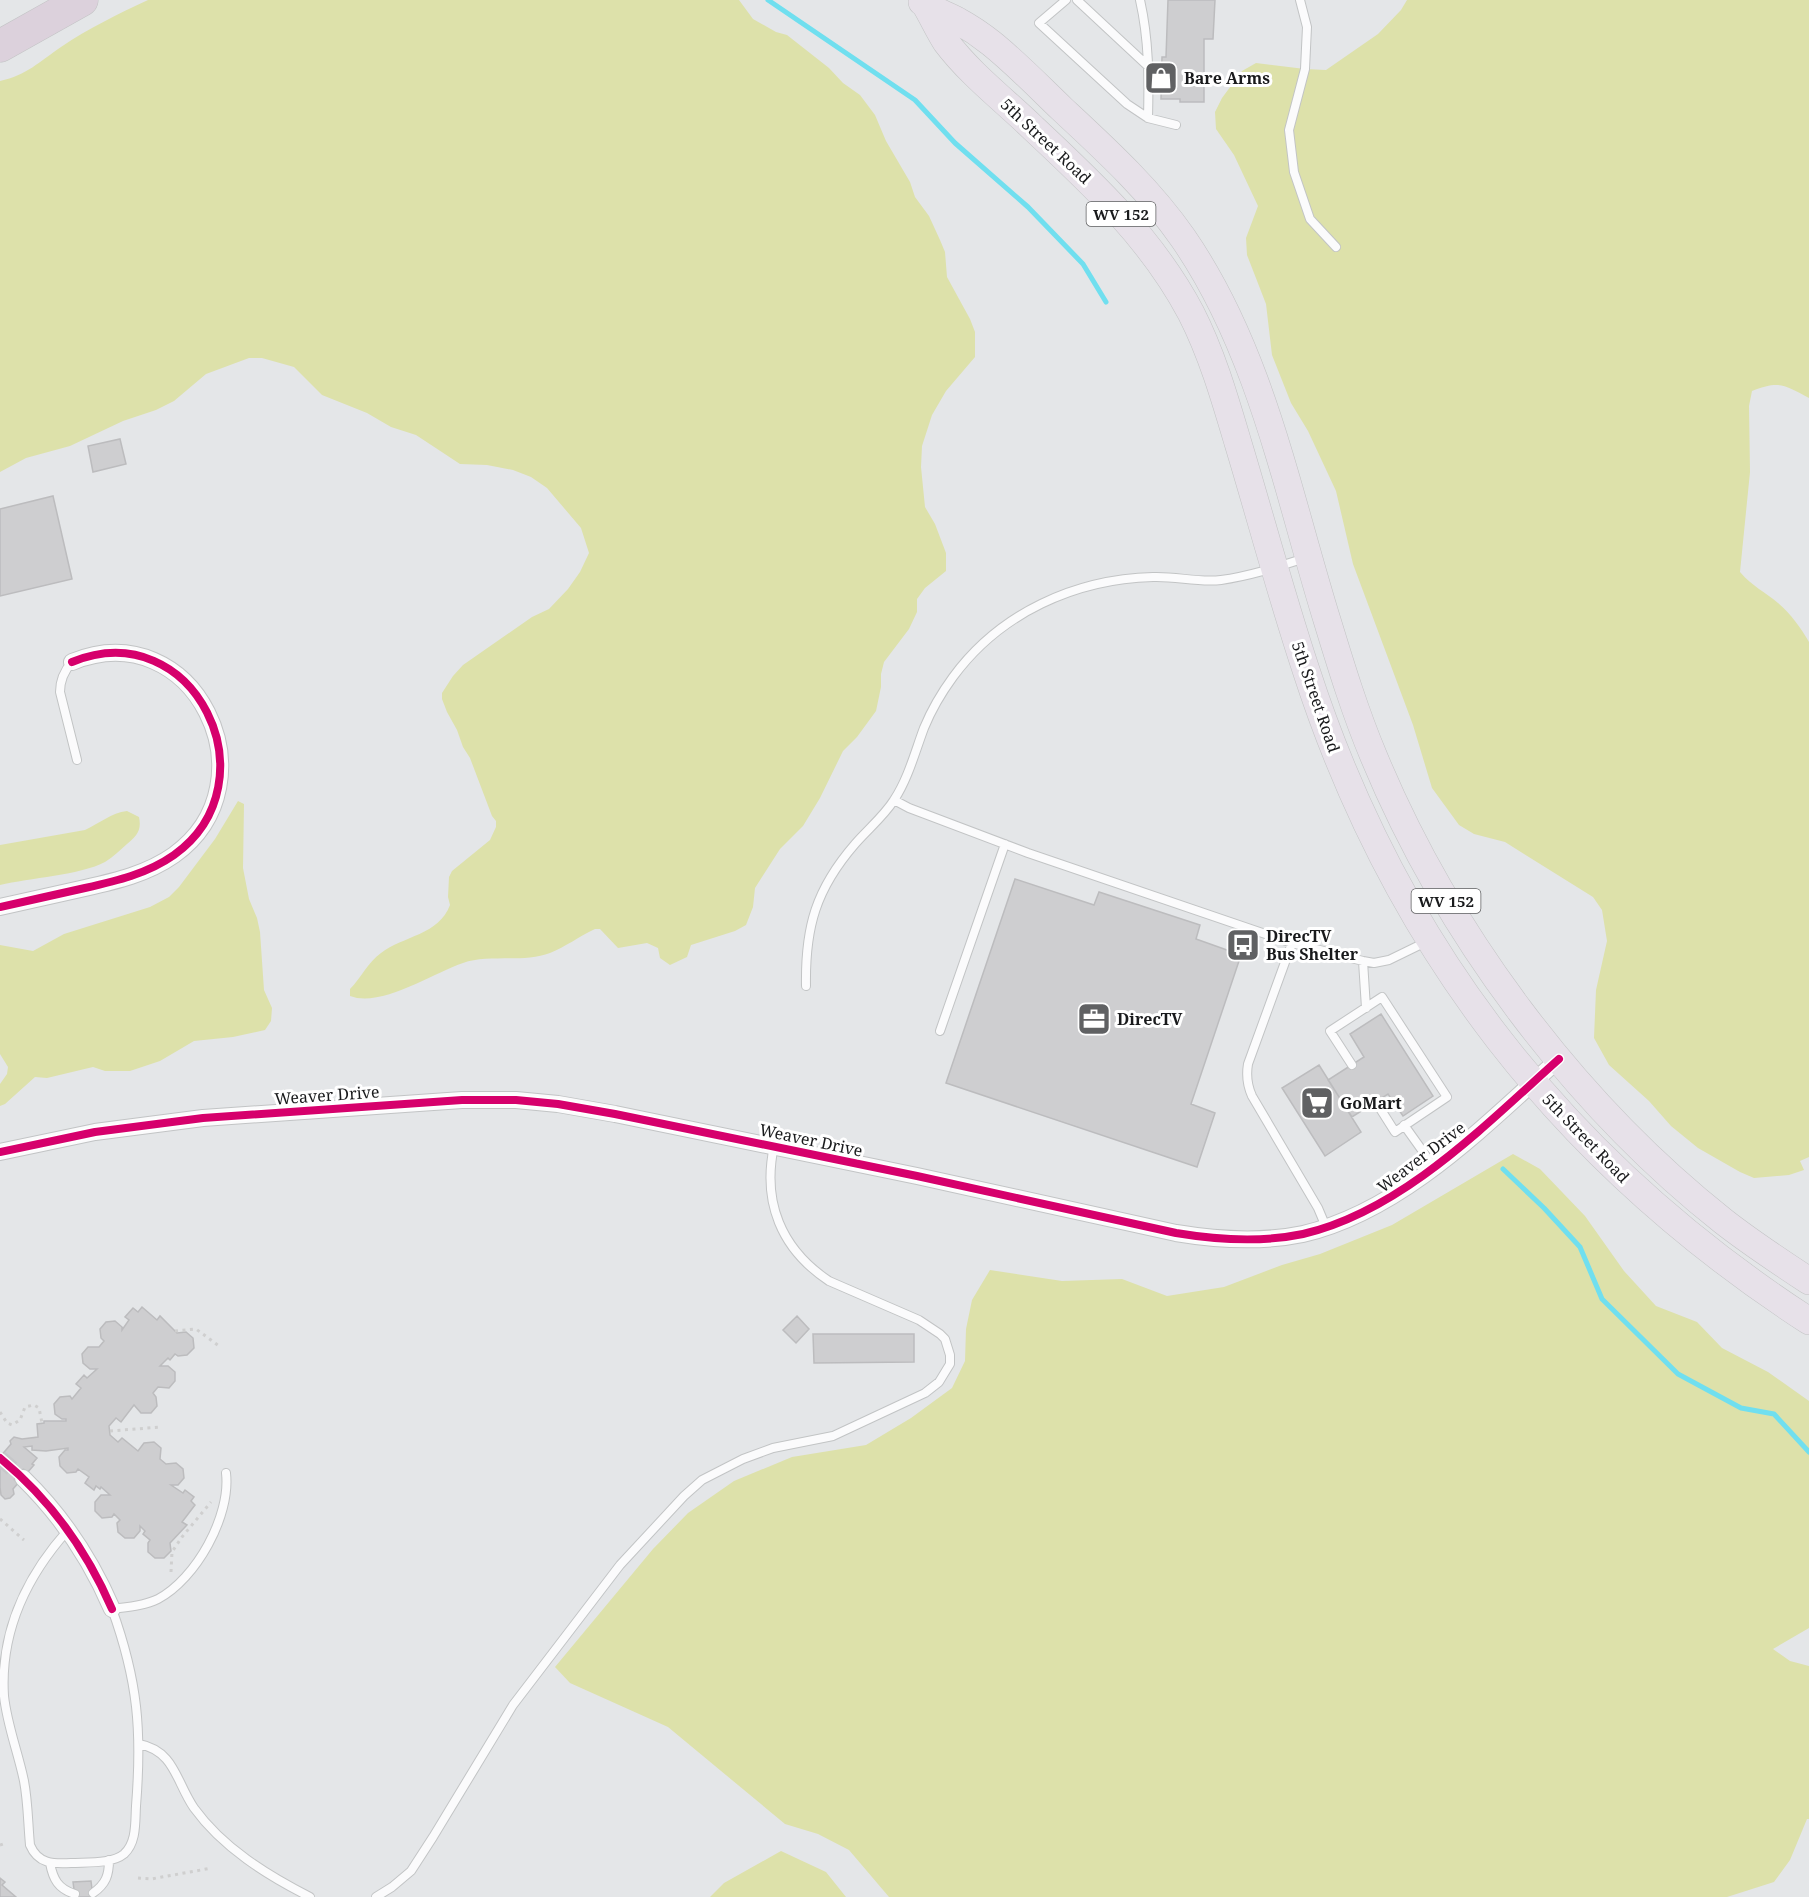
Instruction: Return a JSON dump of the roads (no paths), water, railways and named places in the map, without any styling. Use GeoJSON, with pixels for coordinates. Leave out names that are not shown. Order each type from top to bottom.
{"type":"FeatureCollection","features":[{"type":"Feature","properties":{"kind":"highway"},"geometry":{"type":"LineString","coordinates":[[0,46],[82,0]]}},
{"type":"Feature","properties":{"kind":"main road","name":"5th Street Road"},"geometry":{"type":"LineString","coordinates":[[926,2],[959,21],[991,44],[1122,166],[1158,204],[1184,238],[1217,294],[1260,397],[1343,673],[1373,756],[1415,845],[1450,908],[1479,953],[1559,1059],[1630,1137],[1680,1185],[1724,1222],[1809,1281]]}},
{"type":"Feature","properties":{"kind":"main road","name":"5th Street Road"},"geometry":{"type":"LineString","coordinates":[[926,2],[945,40],[969,68],[1129,221],[1173,283],[1191,314],[1218,378],[1300,651],[1336,756],[1386,865],[1430,941],[1462,990],[1532,1083],[1616,1170],[1660,1211],[1721,1260],[1764,1292],[1809,1321]]}},
{"type":"Feature","properties":{"kind":"street"},"geometry":{"type":"LineString","coordinates":[[0,907],[129,878],[152,868],[174,855],[192,840],[207,817],[216,795],[220,773],[220,752],[216,731],[208,712],[183,680],[151,660],[120,652],[102,652],[72,662]]}},
{"type":"Feature","properties":{"kind":"street","name":"Weaver Drive"},"geometry":{"type":"LineString","coordinates":[[0,1152],[146,1125],[283,1112],[462,1100],[516,1100],[558,1104],[774,1146],[1119,1222],[1213,1239],[1244,1240],[1277,1238],[1326,1227],[1382,1204],[1434,1167],[1559,1059]]}},
{"type":"Feature","properties":{"kind":"street"},"geometry":{"type":"LineString","coordinates":[[23,1478],[68,1530],[101,1584],[112,1609]]}},
{"type":"Feature","properties":{"kind":"lane"},"geometry":{"type":"LineString","coordinates":[[1066,0],[1039,23],[1127,104],[1148,118],[1176,125]]}},
{"type":"Feature","properties":{"kind":"lane"},"geometry":{"type":"LineString","coordinates":[[1077,0],[1150,68]]}},
{"type":"Feature","properties":{"kind":"lane"},"geometry":{"type":"LineString","coordinates":[[1140,0],[1147,30],[1150,68],[1148,118]]}},
{"type":"Feature","properties":{"kind":"lane"},"geometry":{"type":"LineString","coordinates":[[1300,0],[1307,27],[1305,69],[1289,130],[1294,172],[1310,219],[1336,247]]}},
{"type":"Feature","properties":{"kind":"lane"},"geometry":{"type":"LineString","coordinates":[[806,986],[808,936],[819,897],[840,862],[894,800],[925,726],[952,678],[987,639],[1030,608],[1063,594],[1103,582],[1152,577],[1220,580],[1308,557]]}},
{"type":"Feature","properties":{"kind":"lane"},"geometry":{"type":"LineString","coordinates":[[72,662],[63,675],[60,692],[77,760]]}},
{"type":"Feature","properties":{"kind":"lane"},"geometry":{"type":"LineString","coordinates":[[894,800],[909,808],[1005,844],[1292,943],[1374,963],[1389,960],[1430,941]]}},
{"type":"Feature","properties":{"kind":"lane"},"geometry":{"type":"LineString","coordinates":[[940,1031],[1005,844]]}},
{"type":"Feature","properties":{"kind":"lane"},"geometry":{"type":"LineString","coordinates":[[1292,943],[1248,1064],[1246,1076],[1252,1096],[1318,1208],[1326,1227]]}},
{"type":"Feature","properties":{"kind":"lane"},"geometry":{"type":"LineString","coordinates":[[1363,961],[1366,1008]]}},
{"type":"Feature","properties":{"kind":"lane"},"geometry":{"type":"LineString","coordinates":[[1352,1065],[1330,1031],[1382,997],[1448,1097],[1395,1131],[1376,1102]]}},
{"type":"Feature","properties":{"kind":"lane"},"geometry":{"type":"LineString","coordinates":[[1404,1125],[1434,1167]]}},
{"type":"Feature","properties":{"kind":"lane"},"geometry":{"type":"LineString","coordinates":[[376,1897],[411,1871],[434,1838],[513,1705],[620,1565],[684,1496],[702,1480],[743,1459],[773,1448],[833,1436],[853,1428],[925,1393],[946,1373],[950,1364],[950,1355],[945,1339],[940,1334],[919,1320],[829,1281],[816,1273],[796,1254],[780,1227],[771,1191],[770,1175],[774,1146]]}},
{"type":"Feature","properties":{"kind":"lane"},"geometry":{"type":"LineString","coordinates":[[68,1530],[41,1562],[21,1599],[6,1642],[2,1675],[4,1725],[23,1778],[30,1845],[38,1858],[50,1863],[109,1860],[122,1856],[129,1849],[133,1840],[139,1744],[138,1707],[128,1655],[112,1609],[142,1605],[158,1599],[187,1574],[220,1521],[225,1505],[226,1473]]}},
{"type":"Feature","properties":{"kind":"lane"},"geometry":{"type":"LineString","coordinates":[[139,1744],[154,1749],[167,1758],[194,1808],[225,1842],[265,1872],[310,1897]]}},
{"type":"Feature","properties":{"kind":"lane"},"geometry":{"type":"LineString","coordinates":[[93,1893],[108,1877],[109,1860]]}},
{"type":"Feature","properties":{"kind":"lane"},"geometry":{"type":"LineString","coordinates":[[50,1863],[56,1882],[62,1888],[75,1894]]}},
{"type":"Feature","properties":{"kind":"waterway"},"geometry":{"type":"LineString","coordinates":[[768,0],[915,100],[955,143],[1028,207],[1083,264],[1106,302]]}},
{"type":"Feature","properties":{"kind":"waterway"},"geometry":{"type":"LineString","coordinates":[[1503,1169],[1580,1247],[1602,1299],[1678,1374],[1741,1408],[1774,1414],[1809,1452]]}},
{"type":"Feature","properties":{"kind":"tunnel"},"geometry":{"type":"LineString","coordinates":[[0,1458],[23,1478]]}},
{"type":"Feature","properties":{"kind":"place","name":"Bare Arms"},"geometry":{"type":"Point","coordinates":[1161,78]}},
{"type":"Feature","properties":{"kind":"place","name":"DirecTV Bus Shelter"},"geometry":{"type":"Point","coordinates":[1243,945]}},
{"type":"Feature","properties":{"kind":"place","name":"DirecTV"},"geometry":{"type":"Point","coordinates":[1094,1019]}},
{"type":"Feature","properties":{"kind":"place","name":"GoMart"},"geometry":{"type":"Point","coordinates":[1317,1103]}}]}
